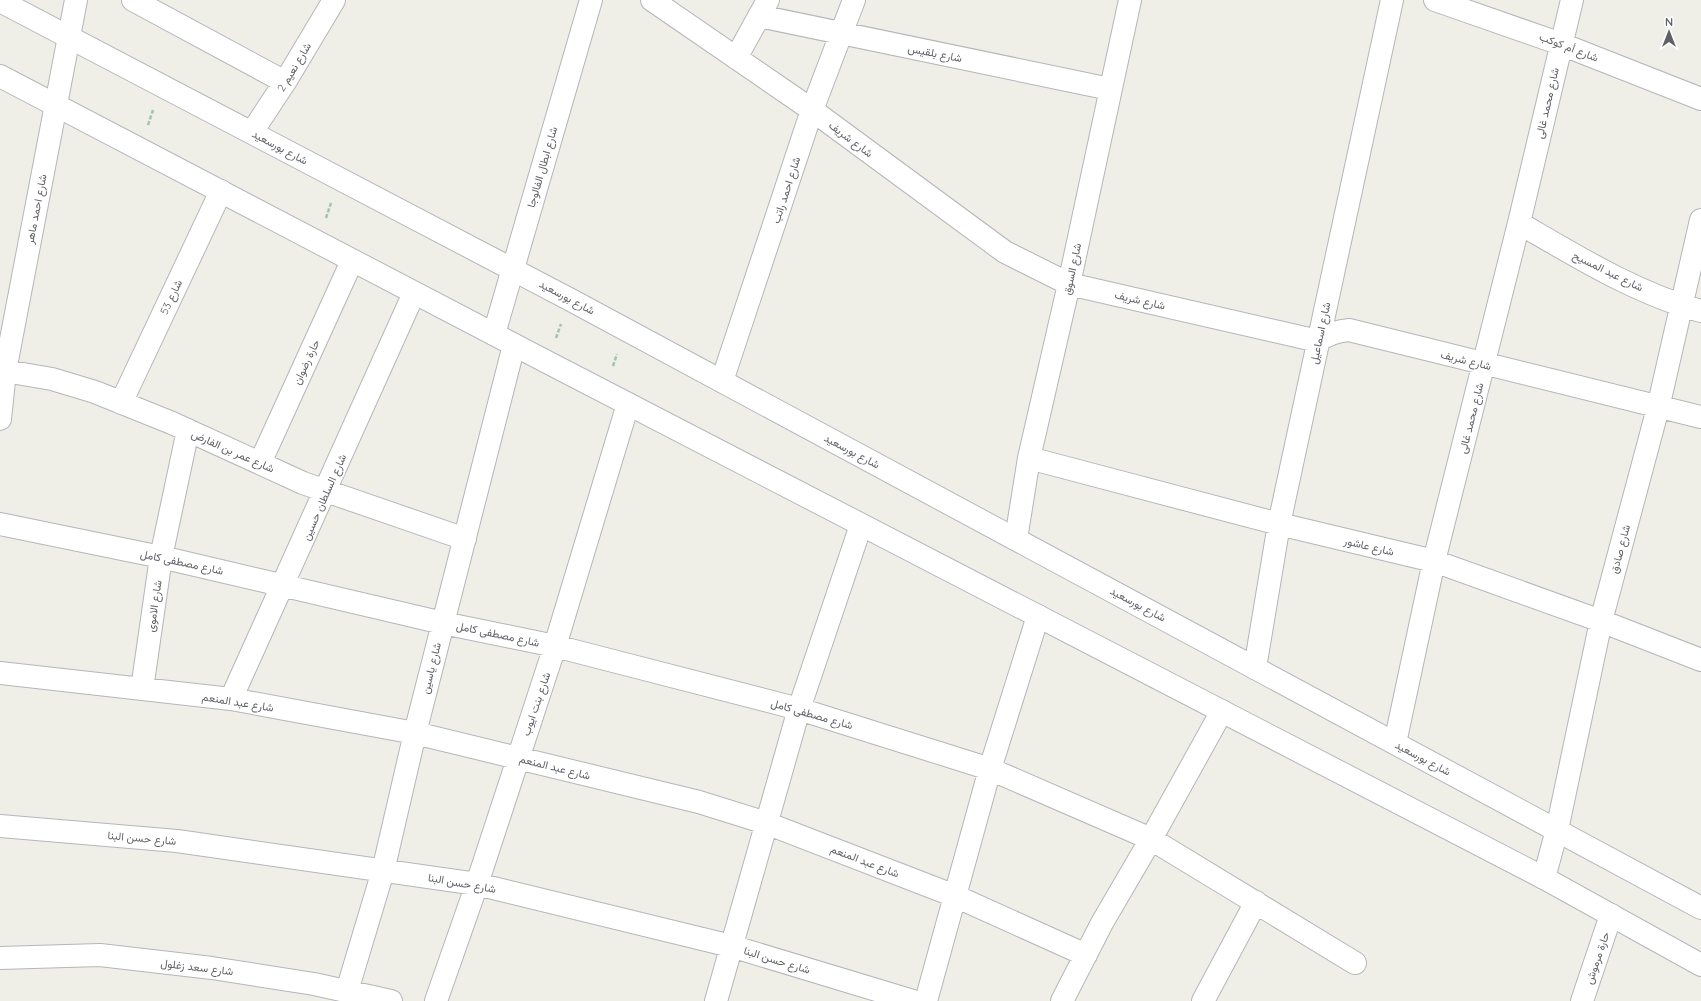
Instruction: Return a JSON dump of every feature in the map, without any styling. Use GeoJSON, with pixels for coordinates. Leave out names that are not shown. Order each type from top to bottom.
{"type":"FeatureCollection","features":[{"type":"Feature","properties":{"kind":"street","name":"شارع احمد ماهر"},"geometry":{"type":"LineString","coordinates":[[0,420],[3,371],[76,0]]}},
{"type":"Feature","properties":{"kind":"street"},"geometry":{"type":"LineString","coordinates":[[133,0],[166,8],[285,82]]}},
{"type":"Feature","properties":{"kind":"street","name":"شارع نعيم 2"},"geometry":{"type":"LineString","coordinates":[[252,132],[285,82],[334,0]]}},
{"type":"Feature","properties":{"kind":"street","name":"شارع ابطال الفالوجا"},"geometry":{"type":"LineString","coordinates":[[494,334],[591,0]]}},
{"type":"Feature","properties":{"kind":"street","name":"شارع شريف"},"geometry":{"type":"LineString","coordinates":[[652,0],[812,110],[1005,252],[1069,284],[1318,341],[1327,334],[1349,330],[1658,408],[1701,417]]}},
{"type":"Feature","properties":{"kind":"street","name":"شارع احمد راتب"},"geometry":{"type":"LineString","coordinates":[[722,381],[812,110],[854,0]]}},
{"type":"Feature","properties":{"kind":"street","name":"شارع السوق"},"geometry":{"type":"LineString","coordinates":[[1016,539],[1029,458],[1069,284],[1130,0]]}},
{"type":"Feature","properties":{"kind":"street","name":"شارع اسماعيل"},"geometry":{"type":"LineString","coordinates":[[1255,668],[1279,524],[1392,0]]}},
{"type":"Feature","properties":{"kind":"street","name":"شارع أم كوكب"},"geometry":{"type":"LineString","coordinates":[[1435,0],[1561,44],[1701,99]]}},
{"type":"Feature","properties":{"kind":"street","name":"شارع محمد غالى"},"geometry":{"type":"LineString","coordinates":[[1395,743],[1434,561],[1485,364],[1572,0]]}},
{"type":"Feature","properties":{"kind":"street","name":"شارع بورسعيد"},"geometry":{"type":"LineString","coordinates":[[0,1],[569,298],[1701,908]]}},
{"type":"Feature","properties":{"kind":"street"},"geometry":{"type":"LineString","coordinates":[[736,58],[763,8]]}},
{"type":"Feature","properties":{"kind":"street","name":"شارع بلقيس"},"geometry":{"type":"LineString","coordinates":[[763,8],[841,34],[1110,89]]}},
{"type":"Feature","properties":{"kind":"street"},"geometry":{"type":"LineString","coordinates":[[0,76],[604,392],[1544,878],[1701,965]]}},
{"type":"Feature","properties":{"kind":"street","name":"شارع 53"},"geometry":{"type":"LineString","coordinates":[[121,403],[221,192]]}},
{"type":"Feature","properties":{"kind":"street","name":"شارع صادق"},"geometry":{"type":"LineString","coordinates":[[1544,878],[1558,830],[1601,621],[1658,408],[1691,308],[1701,220]]}},
{"type":"Feature","properties":{"kind":"street","name":"شارع عبد المسيح"},"geometry":{"type":"LineString","coordinates":[[1519,223],[1572,254],[1626,281],[1691,308]]}},
{"type":"Feature","properties":{"kind":"street","name":"حارة رضوان"},"geometry":{"type":"LineString","coordinates":[[260,463],[352,261]]}},
{"type":"Feature","properties":{"kind":"street","name":"شارع السلطان حسين"},"geometry":{"type":"LineString","coordinates":[[232,699],[414,293]]}},
{"type":"Feature","properties":{"kind":"street","name":"شارع ياسين"},"geometry":{"type":"LineString","coordinates":[[347,991],[383,871],[415,733],[466,539],[514,344]]}},
{"type":"Feature","properties":{"kind":"street","name":"شارع عمر بن الفارض"},"geometry":{"type":"LineString","coordinates":[[3,371],[52,379],[95,392],[188,430],[304,483],[466,539]]}},
{"type":"Feature","properties":{"kind":"street","name":"شارع بنت ايوب"},"geometry":{"type":"LineString","coordinates":[[436,1001],[477,884],[556,646],[628,404]]}},
{"type":"Feature","properties":{"kind":"street","name":"شارع الاموى"},"geometry":{"type":"LineString","coordinates":[[142,689],[161,557],[188,430]]}},
{"type":"Feature","properties":{"kind":"street","name":"شارع عاشور"},"geometry":{"type":"LineString","coordinates":[[1029,458],[1279,524],[1434,561],[1601,621],[1701,660]]}},
{"type":"Feature","properties":{"kind":"street","name":"شارع مصطفى كامل"},"geometry":{"type":"LineString","coordinates":[[0,524],[161,557],[443,623],[556,646],[800,709],[990,769],[1152,839],[1355,963]]}},
{"type":"Feature","properties":{"kind":"street"},"geometry":{"type":"LineString","coordinates":[[716,1001],[800,709],[861,525]]}},
{"type":"Feature","properties":{"kind":"street"},"geometry":{"type":"LineString","coordinates":[[926,1001],[990,769],[1038,616]]}},
{"type":"Feature","properties":{"kind":"street","name":"شارع عبد المنعم"},"geometry":{"type":"LineString","coordinates":[[0,672],[232,699],[415,733],[699,802],[766,823],[955,896],[1086,955]]}},
{"type":"Feature","properties":{"kind":"street"},"geometry":{"type":"LineString","coordinates":[[1062,1001],[1102,923],[1152,839],[1222,711]]}},
{"type":"Feature","properties":{"kind":"street","name":"شارع حسن البنا"},"geometry":{"type":"LineString","coordinates":[[0,826],[177,841],[477,884],[731,946],[913,1001]]}},
{"type":"Feature","properties":{"kind":"street"},"geometry":{"type":"LineString","coordinates":[[1202,1001],[1256,902]]}},
{"type":"Feature","properties":{"kind":"street","name":"حارة مرموش"},"geometry":{"type":"LineString","coordinates":[[1582,1001],[1612,915]]}},
{"type":"Feature","properties":{"kind":"street","name":"شارع سعد زغلول"},"geometry":{"type":"LineString","coordinates":[[0,958],[100,955],[212,968],[312,992],[347,991],[391,1001]]}},
{"type":"Feature","properties":{"kind":"path"},"geometry":{"type":"LineString","coordinates":[[140,149],[162,85]]}},
{"type":"Feature","properties":{"kind":"path"},"geometry":{"type":"LineString","coordinates":[[318,242],[340,178]]}},
{"type":"Feature","properties":{"kind":"path"},"geometry":{"type":"LineString","coordinates":[[547,362],[569,298]]}},
{"type":"Feature","properties":{"kind":"path"},"geometry":{"type":"LineString","coordinates":[[604,392],[626,329]]}}]}
